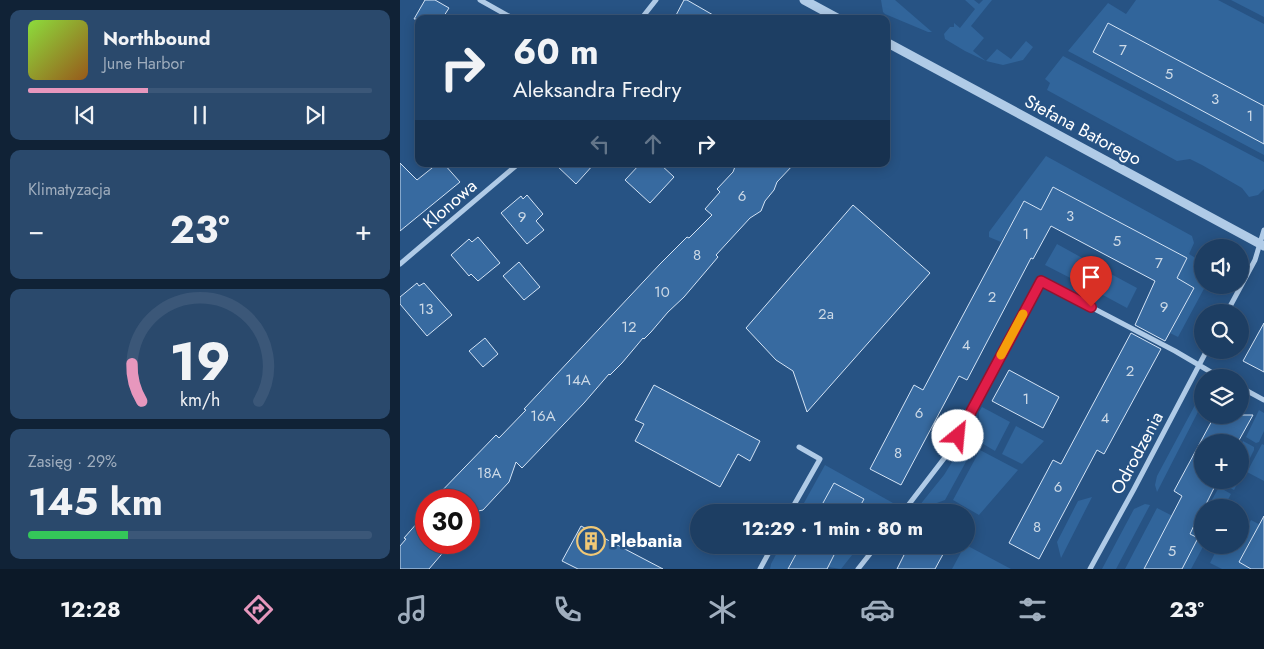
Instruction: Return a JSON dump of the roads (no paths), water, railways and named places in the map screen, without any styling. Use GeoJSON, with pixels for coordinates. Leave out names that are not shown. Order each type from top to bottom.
{"type":"FeatureCollection","features":[{"type":"Feature","properties":{"kind":"street"},"geometry":{"type":"LineString","coordinates":[[480,0],[507,15]]}},
{"type":"Feature","properties":{"kind":"street"},"geometry":{"type":"LineString","coordinates":[[645,15],[656,0]]}},
{"type":"Feature","properties":{"kind":"street"},"geometry":{"type":"LineString","coordinates":[[804,0],[832,15]]}},
{"type":"Feature","properties":{"kind":"street","name":"Stefana Batorego"},"geometry":{"type":"LineString","coordinates":[[890,44],[1262,245]]}},
{"type":"Feature","properties":{"kind":"street","name":"Klonowa"},"geometry":{"type":"LineString","coordinates":[[400,264],[514,167]]}},
{"type":"Feature","properties":{"kind":"street"},"geometry":{"type":"LineString","coordinates":[[1231,304],[1262,245],[1264,230]]}},
{"type":"Feature","properties":{"kind":"street"},"geometry":{"type":"LineString","coordinates":[[909,504],[949,452],[1041,281],[1206,369]]}},
{"type":"Feature","properties":{"kind":"street","name":"Odrodzenia"},"geometry":{"type":"LineString","coordinates":[[1090,569],[1202,359]]}},
{"type":"Feature","properties":{"kind":"street"},"geometry":{"type":"LineString","coordinates":[[1249,392],[1264,400]]}},
{"type":"Feature","properties":{"kind":"street"},"geometry":{"type":"LineString","coordinates":[[795,504],[820,459],[798,447]]}},
{"type":"Feature","properties":{"kind":"street"},"geometry":{"type":"LineString","coordinates":[[760,569],[768,554]]}},
{"type":"Feature","properties":{"kind":"street"},"geometry":{"type":"LineString","coordinates":[[858,569],[870,554]]}},
{"type":"Feature","properties":{"kind":"place","name":"Plebania"},"geometry":{"type":"Point","coordinates":[591,541]}}]}
